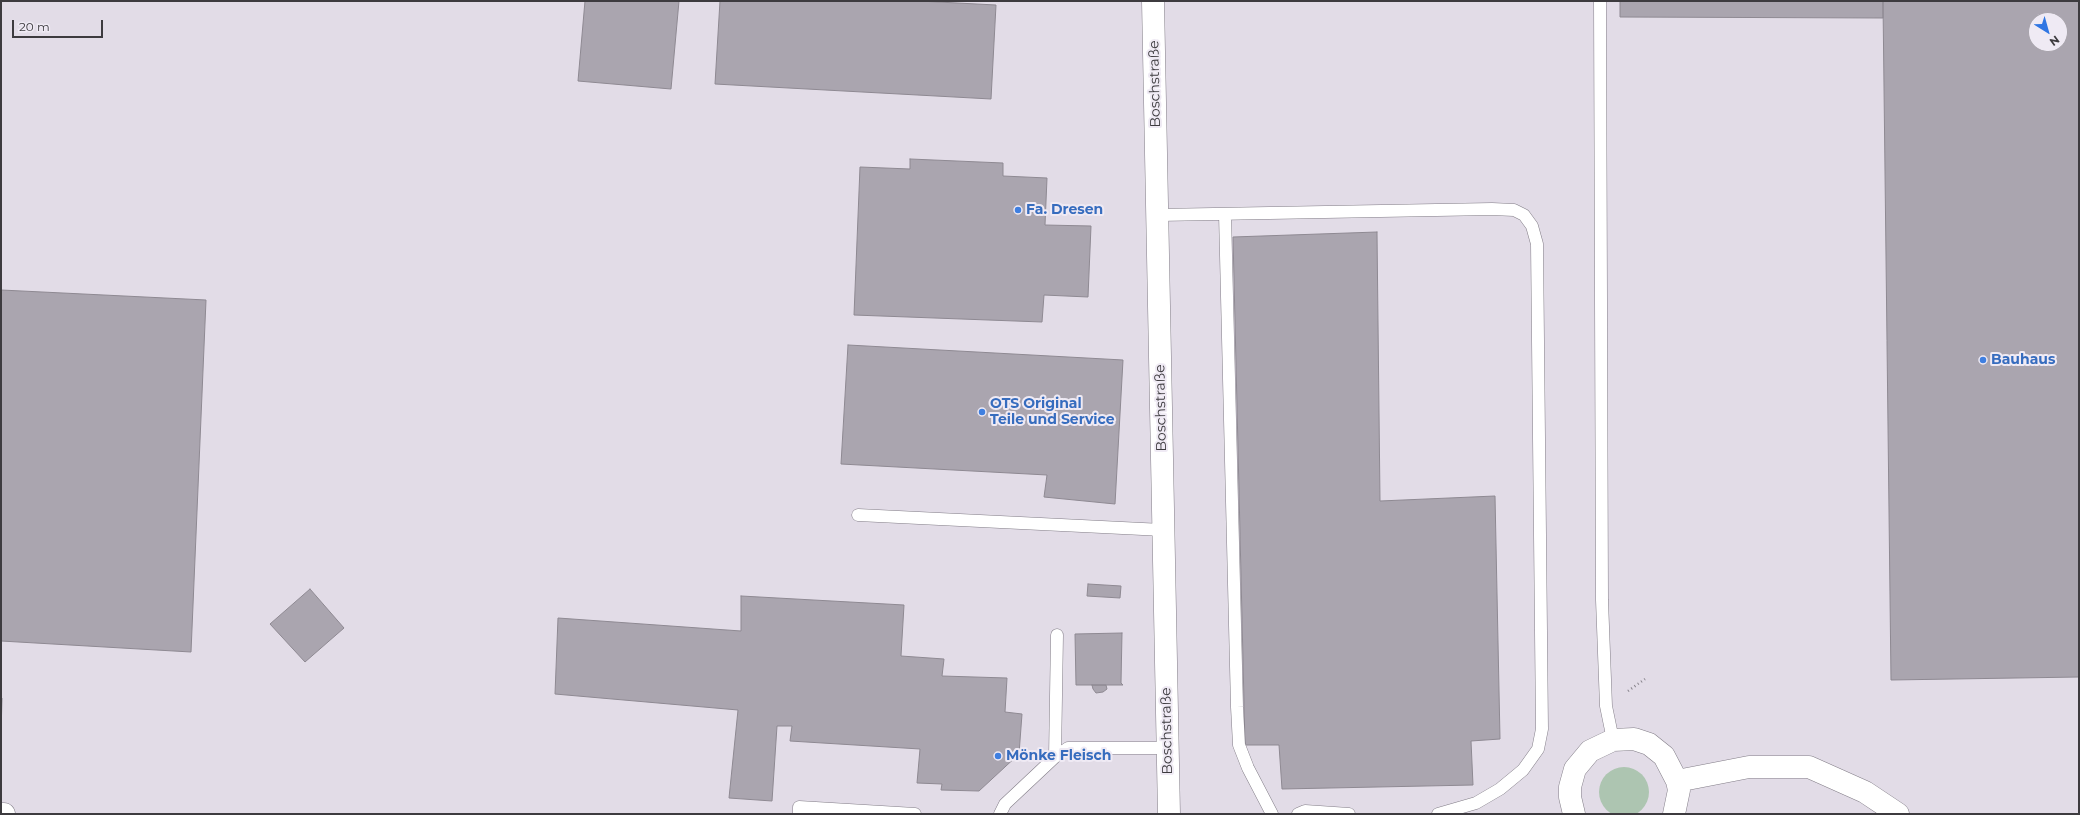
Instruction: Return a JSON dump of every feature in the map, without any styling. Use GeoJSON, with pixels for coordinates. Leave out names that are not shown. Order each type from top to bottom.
{"type":"FeatureCollection","features":[{"type":"Feature","properties":{"kind":"street","name":"Boschstraße"},"geometry":{"type":"LineString","coordinates":[[1153,1],[1169,814]]}},
{"type":"Feature","properties":{"kind":"street"},"geometry":{"type":"LineString","coordinates":[[1574,814],[1570,797],[1570,787],[1575,769],[1590,751],[1613,740],[1634,739],[1649,744],[1664,756],[1677,781],[1679,790],[1674,814]]}},
{"type":"Feature","properties":{"kind":"street"},"geometry":{"type":"LineString","coordinates":[[1677,781],[1749,767],[1809,767],[1865,792],[1898,814]]}},
{"type":"Feature","properties":{"kind":"lane"},"geometry":{"type":"LineString","coordinates":[[1600,1],[1602,600],[1606,706],[1613,740]]}},
{"type":"Feature","properties":{"kind":"lane"},"geometry":{"type":"LineString","coordinates":[[1158,215],[1492,209],[1514,210],[1524,215],[1532,226],[1537,244],[1542,728],[1538,748],[1524,770],[1500,789],[1476,803],[1438,814]]}},
{"type":"Feature","properties":{"kind":"lane"},"geometry":{"type":"LineString","coordinates":[[1224,214],[1237,707],[1240,745],[1248,768],[1272,814]]}},
{"type":"Feature","properties":{"kind":"lane"},"geometry":{"type":"LineString","coordinates":[[858,515],[1163,530]]}},
{"type":"Feature","properties":{"kind":"lane"},"geometry":{"type":"LineString","coordinates":[[1055,757],[1057,635]]}},
{"type":"Feature","properties":{"kind":"lane"},"geometry":{"type":"LineString","coordinates":[[1000,814],[1004,804],[1055,757],[1068,748],[1167,748]]}},
{"type":"Feature","properties":{"kind":"lane"},"geometry":{"type":"LineString","coordinates":[[799,814],[799,807],[915,814]]}},
{"type":"Feature","properties":{"kind":"lane"},"geometry":{"type":"LineString","coordinates":[[1298,814],[1305,811],[1349,814]]}},
{"type":"Feature","properties":{"kind":"green space"},"geometry":{"type":"Polygon","coordinates":[[[1624,767],[1633,769],[1642,774],[1647,783],[1649,792],[1647,801],[1642,810],[1633,815],[1624,817],[1615,815],[1606,810],[1601,801],[1599,792],[1601,783],[1606,774],[1615,769],[1624,767]]]}},
{"type":"Feature","properties":{"kind":"building"},"geometry":{"type":"Polygon","coordinates":[[[585,1],[679,1],[671,89],[578,81],[585,1]]]}},
{"type":"Feature","properties":{"kind":"building"},"geometry":{"type":"Polygon","coordinates":[[[720,1],[919,1],[996,5],[991,99],[715,84],[720,1]]]}},
{"type":"Feature","properties":{"kind":"building"},"geometry":{"type":"Polygon","coordinates":[[[1620,1],[1883,1],[1883,18],[1620,17],[1620,1]]]}},
{"type":"Feature","properties":{"kind":"building","name":"Bauhaus"},"geometry":{"type":"Polygon","coordinates":[[[1883,1],[2079,1],[2079,677],[1891,680],[1883,1]]]}},
{"type":"Feature","properties":{"kind":"building"},"geometry":{"type":"Polygon","coordinates":[[[910,159],[1003,163],[1003,176],[1047,178],[1045,225],[1091,226],[1088,297],[1044,295],[1042,322],[854,315],[860,167],[910,169],[910,159]]]}},
{"type":"Feature","properties":{"kind":"building"},"geometry":{"type":"Polygon","coordinates":[[[1377,232],[1380,501],[1495,496],[1500,739],[1471,741],[1473,785],[1282,789],[1279,745],[1245,745],[1233,237],[1377,232]]]}},
{"type":"Feature","properties":{"kind":"building"},"geometry":{"type":"Polygon","coordinates":[[[1,290],[206,300],[191,652],[1,641],[1,290]]]}},
{"type":"Feature","properties":{"kind":"building","name":"OTS Original Teile und Service"},"geometry":{"type":"Polygon","coordinates":[[[848,345],[1123,360],[1115,504],[1044,497],[1047,475],[841,464],[848,345]]]}},
{"type":"Feature","properties":{"kind":"building"},"geometry":{"type":"Polygon","coordinates":[[[1088,584],[1121,586],[1120,598],[1087,596],[1088,584]]]}},
{"type":"Feature","properties":{"kind":"building"},"geometry":{"type":"Polygon","coordinates":[[[310,589],[344,628],[305,662],[270,624],[310,589]]]}},
{"type":"Feature","properties":{"kind":"building"},"geometry":{"type":"Polygon","coordinates":[[[741,596],[904,605],[901,656],[944,659],[942,676],[1007,678],[1005,712],[1022,714],[1019,754],[979,791],[941,790],[942,784],[917,783],[920,749],[790,741],[792,726],[777,726],[772,801],[729,798],[738,710],[555,694],[558,618],[741,631],[741,596]]]}},
{"type":"Feature","properties":{"kind":"building"},"geometry":{"type":"Polygon","coordinates":[[[1122,633],[1121,683],[1123,685],[1076,685],[1075,634],[1122,633]]]}},
{"type":"Feature","properties":{"kind":"building"},"geometry":{"type":"Polygon","coordinates":[[[1092,685],[1106,685],[1107,689],[1103,692],[1096,693],[1092,685]]]}},
{"type":"Feature","properties":{"kind":"building"},"geometry":{"type":"Polygon","coordinates":[[[1,698],[2,698],[1,733],[1,698]]]}},
{"type":"Feature","properties":{"kind":"place","name":"Fa. Dresen"},"geometry":{"type":"Point","coordinates":[1018,210]}},
{"type":"Feature","properties":{"kind":"place","name":"Bauhaus"},"geometry":{"type":"Point","coordinates":[1983,360]}},
{"type":"Feature","properties":{"kind":"place","name":"OTS Original Teile und Service"},"geometry":{"type":"Point","coordinates":[982,412]}},
{"type":"Feature","properties":{"kind":"place","name":"Mönke Fleisch"},"geometry":{"type":"Point","coordinates":[998,756]}}]}
